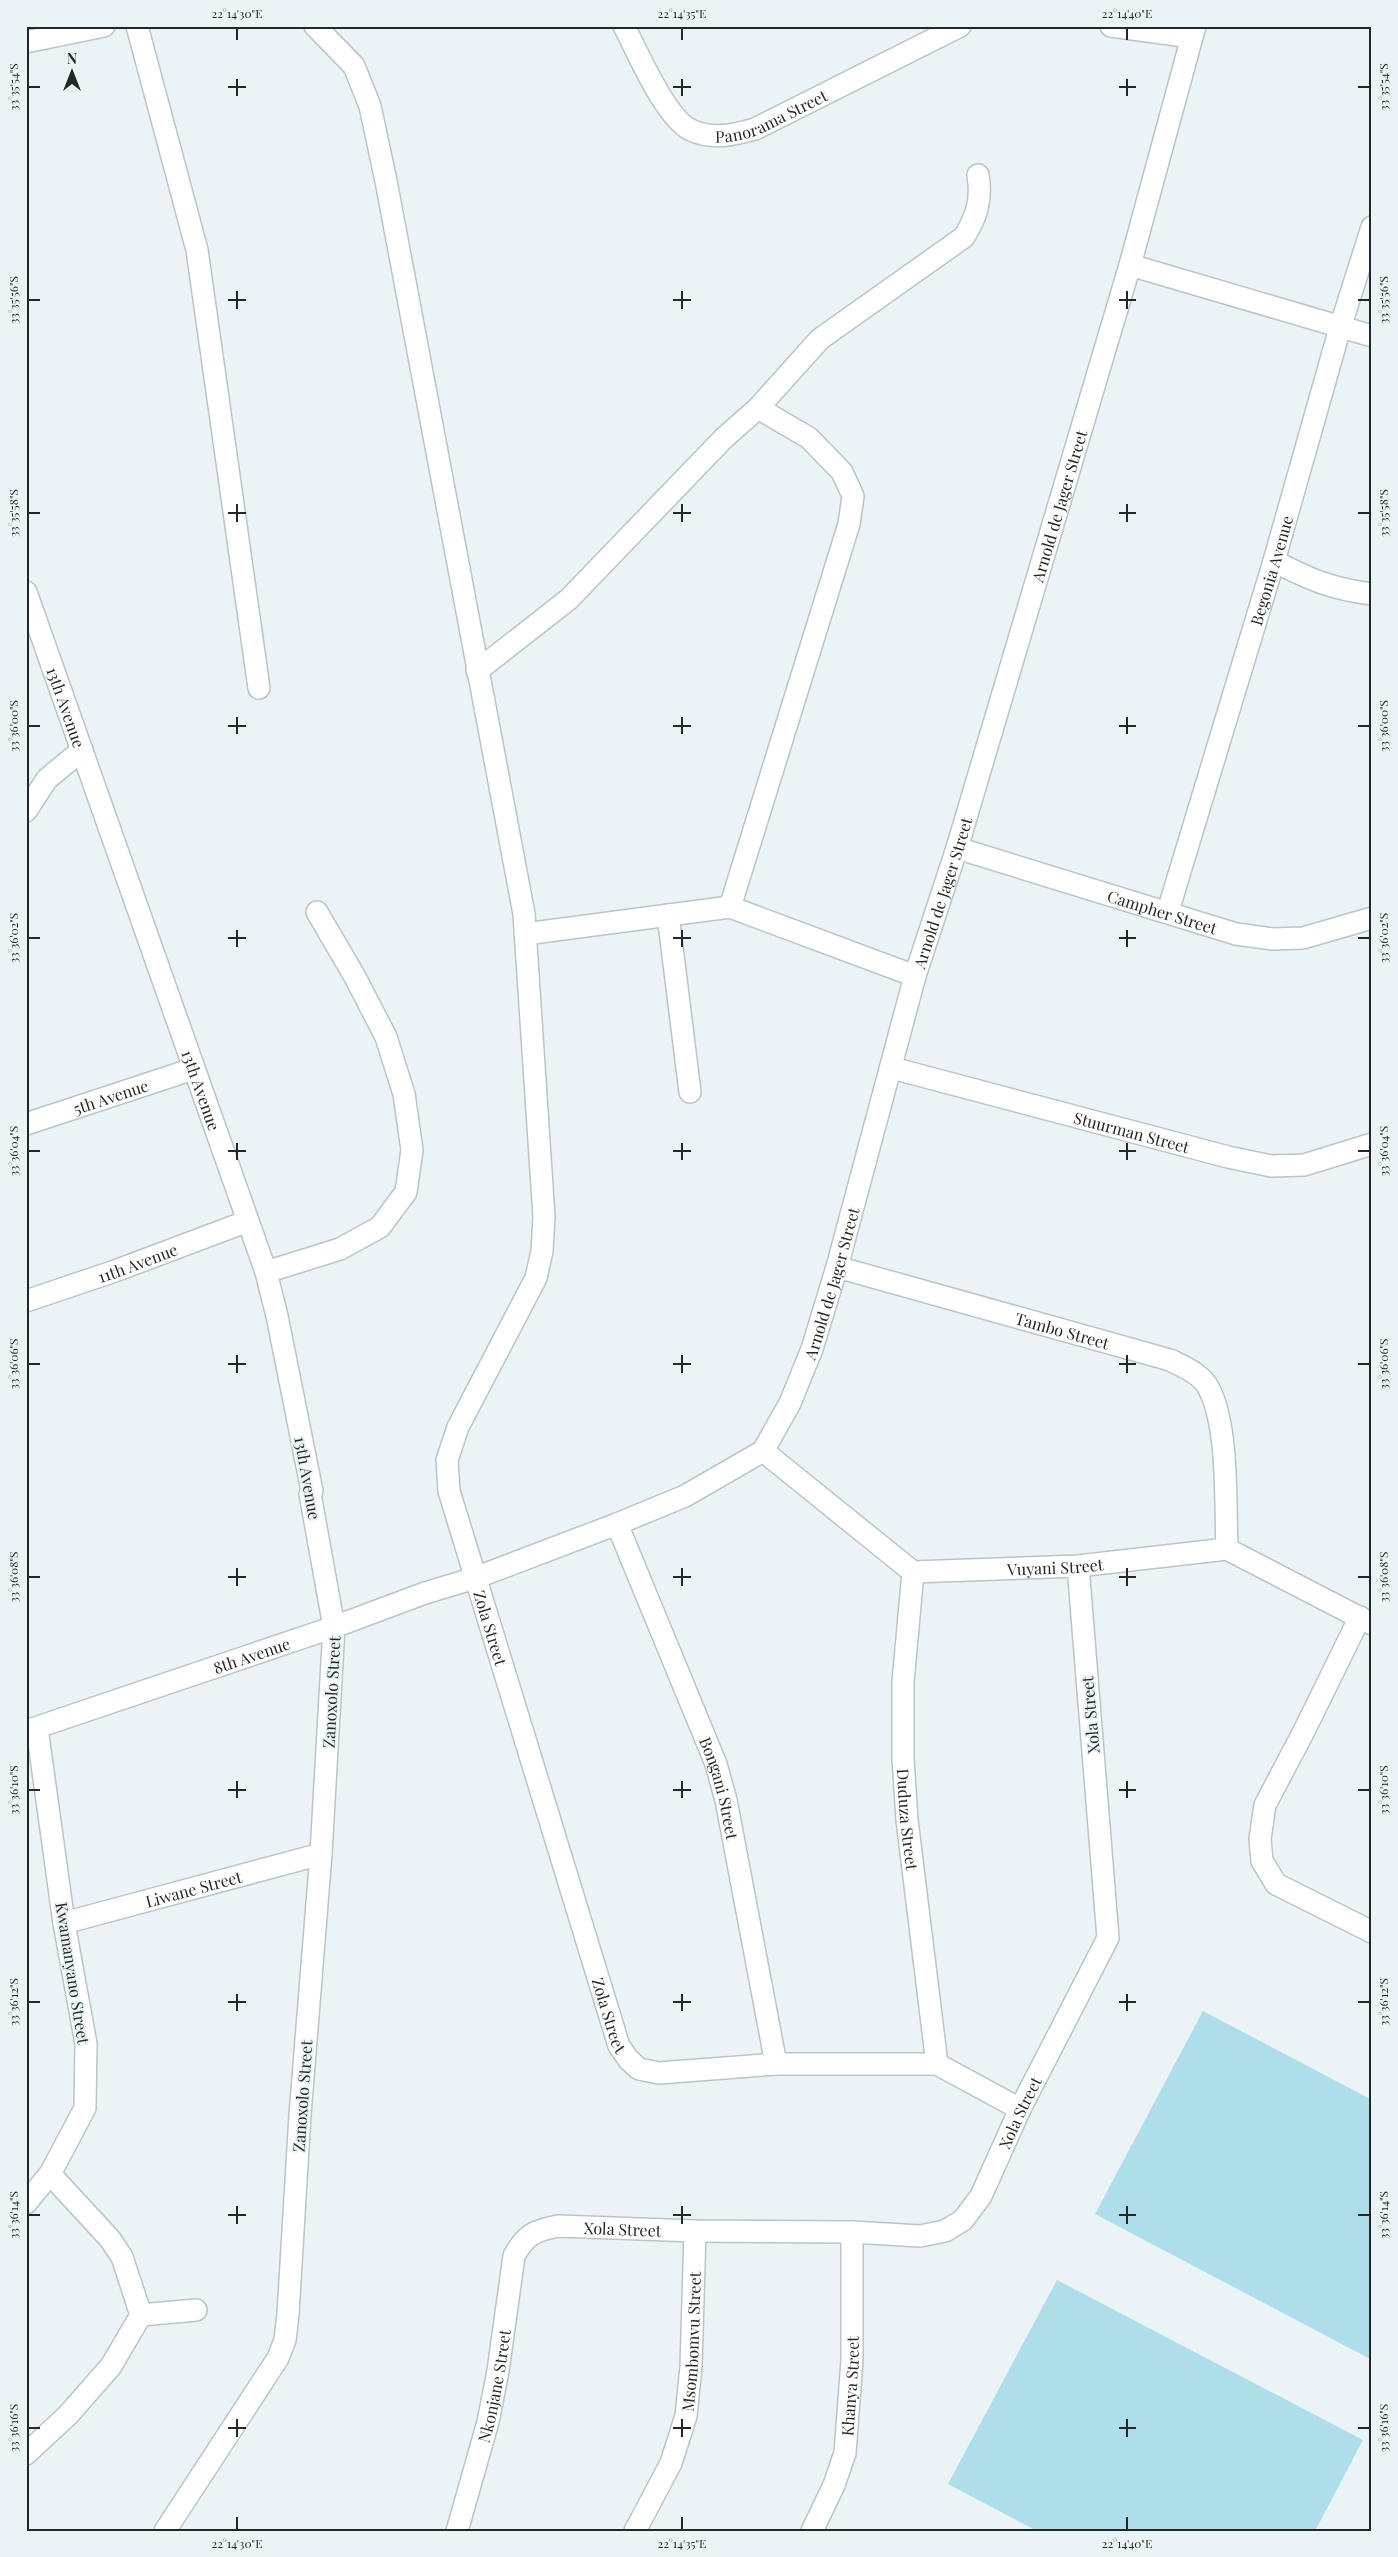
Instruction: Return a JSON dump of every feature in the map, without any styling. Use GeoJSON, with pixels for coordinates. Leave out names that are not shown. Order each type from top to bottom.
{"type":"FeatureCollection","features":[{"type":"Feature","properties":{"kind":"street"},"geometry":{"type":"LineString","coordinates":[[26,42],[104,26]]}},
{"type":"Feature","properties":{"kind":"street"},"geometry":{"type":"LineString","coordinates":[[137,26],[197,250],[259,688]]}},
{"type":"Feature","properties":{"kind":"street","name":"Zola Street"},"geometry":{"type":"LineString","coordinates":[[315,26],[354,66],[370,106],[524,914],[544,1217],[543,1234],[536,1278],[458,1427],[447,1460],[449,1491],[619,2046],[629,2060],[639,2069],[659,2073],[776,2064],[936,2064],[1020,2109]]}},
{"type":"Feature","properties":{"kind":"street","name":"Panorama Street"},"geometry":{"type":"LineString","coordinates":[[624,26],[662,98],[675,116],[689,130],[710,136],[734,136],[755,129],[960,26]]}},
{"type":"Feature","properties":{"kind":"street"},"geometry":{"type":"LineString","coordinates":[[1111,26],[1193,32]]}},
{"type":"Feature","properties":{"kind":"street","name":"Arnold de Jager Street"},"geometry":{"type":"LineString","coordinates":[[763,1451],[790,1403],[812,1349],[837,1267],[892,1068],[915,976],[957,848],[1130,265],[1193,32]]}},
{"type":"Feature","properties":{"kind":"street"},"geometry":{"type":"LineString","coordinates":[[477,671],[569,599],[724,438],[758,408],[820,339],[964,237],[977,216],[980,188],[978,175]]}},
{"type":"Feature","properties":{"kind":"street","name":"Begonia Avenue"},"geometry":{"type":"LineString","coordinates":[[1168,912],[1274,561],[1340,328],[1372,227]]}},
{"type":"Feature","properties":{"kind":"street"},"geometry":{"type":"LineString","coordinates":[[1130,265],[1372,336]]}},
{"type":"Feature","properties":{"kind":"street"},"geometry":{"type":"LineString","coordinates":[[730,907],[849,524],[853,496],[842,472],[809,438],[758,408]]}},
{"type":"Feature","properties":{"kind":"street"},"geometry":{"type":"LineString","coordinates":[[1274,561],[1315,582],[1347,591],[1372,594]]}},
{"type":"Feature","properties":{"kind":"street","name":"13th Avenue"},"geometry":{"type":"LineString","coordinates":[[26,592],[32,629],[82,750],[266,1272],[277,1316],[312,1491],[334,1627]]}},
{"type":"Feature","properties":{"kind":"street"},"geometry":{"type":"LineString","coordinates":[[26,811],[47,779],[82,750]]}},
{"type":"Feature","properties":{"kind":"street","name":"Campher Street"},"geometry":{"type":"LineString","coordinates":[[957,848],[1236,934],[1273,939],[1303,938],[1372,918]]}},
{"type":"Feature","properties":{"kind":"street"},"geometry":{"type":"LineString","coordinates":[[525,934],[730,907],[915,976]]}},
{"type":"Feature","properties":{"kind":"street"},"geometry":{"type":"LineString","coordinates":[[266,1272],[340,1249],[380,1228],[406,1192],[411,1158],[412,1150],[404,1094],[386,1038],[356,977],[317,912]]}},
{"type":"Feature","properties":{"kind":"street"},"geometry":{"type":"LineString","coordinates":[[668,915],[690,1092]]}},
{"type":"Feature","properties":{"kind":"street","name":"Stuurman Street"},"geometry":{"type":"LineString","coordinates":[[892,1068],[1228,1157],[1271,1166],[1304,1165],[1372,1144]]}},
{"type":"Feature","properties":{"kind":"street","name":"5th Avenue"},"geometry":{"type":"LineString","coordinates":[[26,1124],[193,1069]]}},
{"type":"Feature","properties":{"kind":"street","name":"11th Avenue"},"geometry":{"type":"LineString","coordinates":[[26,1301],[115,1272],[248,1221]]}},
{"type":"Feature","properties":{"kind":"street","name":"Tambo Street"},"geometry":{"type":"LineString","coordinates":[[837,1267],[1170,1360],[1194,1372],[1209,1388],[1218,1413],[1227,1549]]}},
{"type":"Feature","properties":{"kind":"street"},"geometry":{"type":"LineString","coordinates":[[475,1578],[685,1496],[763,1451],[913,1572]]}},
{"type":"Feature","properties":{"kind":"street","name":"Bongani Street"},"geometry":{"type":"LineString","coordinates":[[617,1524],[716,1764],[726,1800],[776,2064]]}},
{"type":"Feature","properties":{"kind":"street"},"geometry":{"type":"LineString","coordinates":[[1227,1549],[1366,1620],[1265,1805],[1260,1839],[1262,1861],[1276,1884],[1372,1932]]}},
{"type":"Feature","properties":{"kind":"street","name":"Vuyani Street"},"geometry":{"type":"LineString","coordinates":[[913,1572],[1078,1566],[1227,1549]]}},
{"type":"Feature","properties":{"kind":"street","name":"Xola Street"},"geometry":{"type":"LineString","coordinates":[[523,2240],[538,2230],[558,2226],[695,2231],[852,2232],[920,2236],[945,2231],[963,2220],[981,2196],[1020,2109],[1108,1938],[1078,1566]]}},
{"type":"Feature","properties":{"kind":"street","name":"Duduza Street"},"geometry":{"type":"LineString","coordinates":[[913,1572],[903,1682],[902,1758],[907,1820],[936,2064]]}},
{"type":"Feature","properties":{"kind":"street","name":"8th Avenue"},"geometry":{"type":"LineString","coordinates":[[32,1730],[334,1627],[425,1593],[475,1578]]}},
{"type":"Feature","properties":{"kind":"street","name":"Zanoxolo Street"},"geometry":{"type":"LineString","coordinates":[[165,2531],[278,2358],[285,2340],[300,2115],[322,1854],[334,1627]]}},
{"type":"Feature","properties":{"kind":"street","name":"Kwamanyano Street"},"geometry":{"type":"LineString","coordinates":[[26,2203],[50,2174],[85,2108],[86,2044],[32,1730]]}},
{"type":"Feature","properties":{"kind":"street","name":"Liwane Street"},"geometry":{"type":"LineString","coordinates":[[64,1923],[322,1854]]}},
{"type":"Feature","properties":{"kind":"street"},"geometry":{"type":"LineString","coordinates":[[26,2454],[68,2415],[111,2366],[141,2315],[122,2257],[110,2239],[50,2174]]}},
{"type":"Feature","properties":{"kind":"street","name":"Msombomvu Street"},"geometry":{"type":"LineString","coordinates":[[635,2531],[670,2463],[686,2416],[691,2367],[695,2231]]}},
{"type":"Feature","properties":{"kind":"street","name":"Khanya Street"},"geometry":{"type":"LineString","coordinates":[[812,2531],[834,2485],[846,2453],[852,2360],[852,2232]]}},
{"type":"Feature","properties":{"kind":"street","name":"Nkonjane Street"},"geometry":{"type":"LineString","coordinates":[[457,2531],[488,2422],[498,2372],[514,2256],[523,2240]]}},
{"type":"Feature","properties":{"kind":"street"},"geometry":{"type":"LineString","coordinates":[[141,2315],[196,2310]]}},
{"type":"Feature","properties":{"kind":"shaded area"},"geometry":{"type":"Polygon","coordinates":[[[1203,2011],[1372,2100],[1372,2360],[1095,2214],[1203,2011]]]}},
{"type":"Feature","properties":{"kind":"shaded area"},"geometry":{"type":"Polygon","coordinates":[[[1057,2280],[1363,2440],[1315,2531],[1037,2531],[948,2484],[1057,2280]]]}}]}
